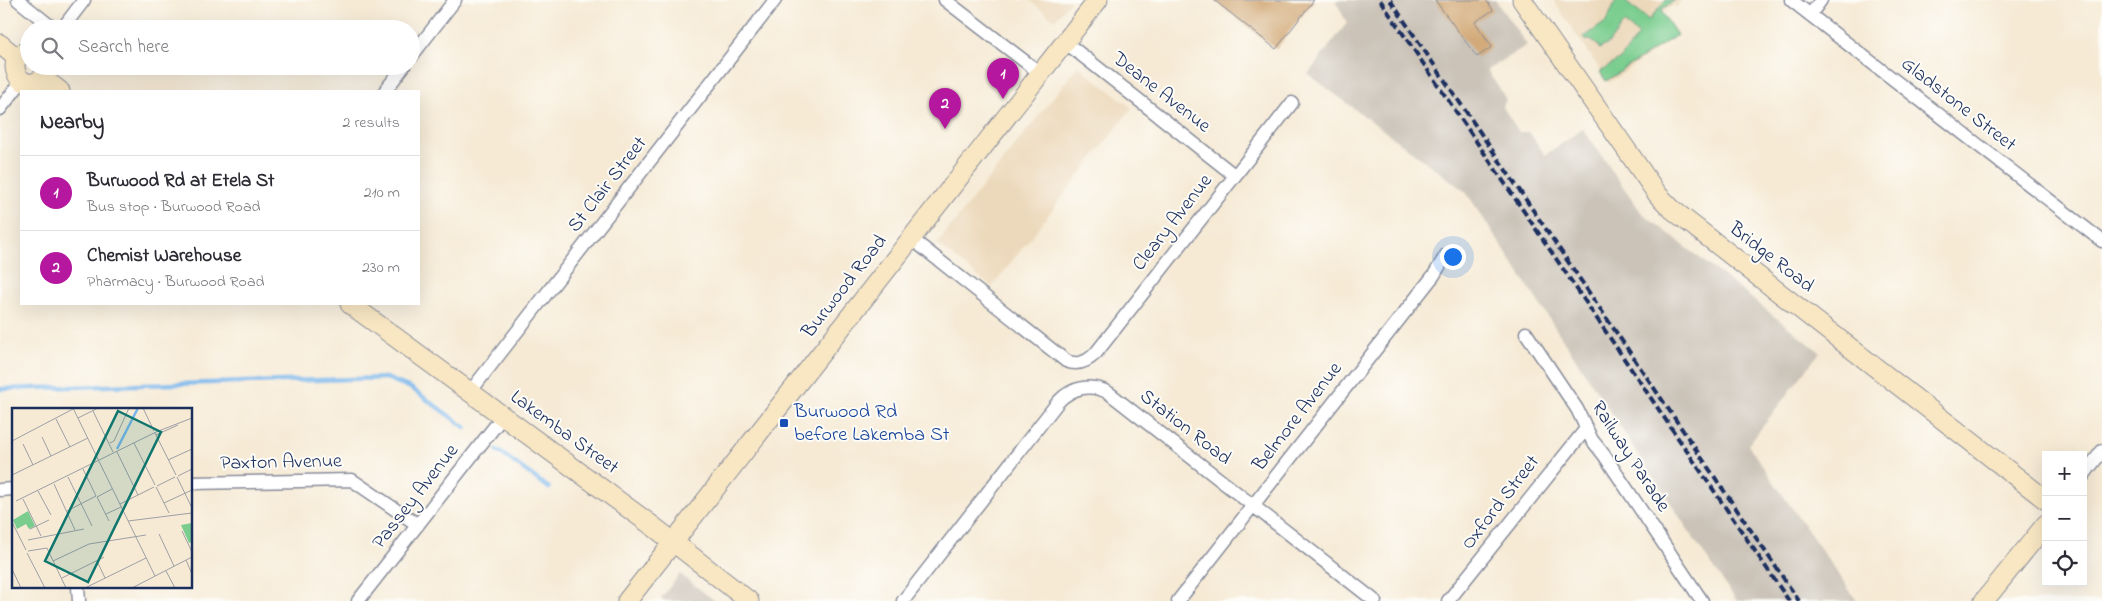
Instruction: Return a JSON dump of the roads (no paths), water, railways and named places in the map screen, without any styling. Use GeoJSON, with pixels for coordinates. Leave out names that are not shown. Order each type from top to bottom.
{"type":"FeatureCollection","features":[{"type":"Feature","properties":{"kind":"main road","name":"Burwood Road"},"geometry":{"type":"LineString","coordinates":[[627,601],[1098,0]]}},
{"type":"Feature","properties":{"kind":"main road","name":"Bridge Road"},"geometry":{"type":"LineString","coordinates":[[1522,0],[1658,195],[1681,216],[2042,497]]}},
{"type":"Feature","properties":{"kind":"main road"},"geometry":{"type":"LineString","coordinates":[[0,44],[20,54]]}},
{"type":"Feature","properties":{"kind":"main road"},"geometry":{"type":"LineString","coordinates":[[20,58],[15,63],[16,73],[22,81],[33,83],[42,75]]}},
{"type":"Feature","properties":{"kind":"main road"},"geometry":{"type":"LineString","coordinates":[[47,75],[59,90]]}},
{"type":"Feature","properties":{"kind":"main road","name":"Lakemba Street"},"geometry":{"type":"LineString","coordinates":[[351,305],[504,416],[749,601]]}},
{"type":"Feature","properties":{"kind":"main road"},"geometry":{"type":"LineString","coordinates":[[1984,601],[2042,529]]}},
{"type":"Feature","properties":{"kind":"street"},"geometry":{"type":"LineString","coordinates":[[18,0],[43,20]]}},
{"type":"Feature","properties":{"kind":"street"},"geometry":{"type":"LineString","coordinates":[[69,20],[84,0]]}},
{"type":"Feature","properties":{"kind":"street"},"geometry":{"type":"LineString","coordinates":[[420,45],[455,0]]}},
{"type":"Feature","properties":{"kind":"street","name":"St Clair Street"},"geometry":{"type":"LineString","coordinates":[[470,392],[775,0]]}},
{"type":"Feature","properties":{"kind":"street"},"geometry":{"type":"LineString","coordinates":[[945,0],[1040,73]]}},
{"type":"Feature","properties":{"kind":"street","name":"Gladstone Street"},"geometry":{"type":"LineString","coordinates":[[1791,0],[2102,241]]}},
{"type":"Feature","properties":{"kind":"street"},"geometry":{"type":"LineString","coordinates":[[1810,15],[1821,0]]}},
{"type":"Feature","properties":{"kind":"street","name":"Deane Avenue"},"geometry":{"type":"LineString","coordinates":[[1065,42],[1234,175]]}},
{"type":"Feature","properties":{"kind":"street"},"geometry":{"type":"LineString","coordinates":[[386,90],[397,75]]}},
{"type":"Feature","properties":{"kind":"street"},"geometry":{"type":"LineString","coordinates":[[0,109],[22,81]]}},
{"type":"Feature","properties":{"kind":"street","name":"Cleary Avenue"},"geometry":{"type":"LineString","coordinates":[[912,239],[1066,361],[1081,363],[1096,353],[1292,103]]}},
{"type":"Feature","properties":{"kind":"street","name":"Belmore Avenue"},"geometry":{"type":"LineString","coordinates":[[1178,601],[1434,275],[1446,255]]}},
{"type":"Feature","properties":{"kind":"street","name":"Railway Parade"},"geometry":{"type":"LineString","coordinates":[[1526,333],[1577,409],[1585,430],[1702,601]]}},
{"type":"Feature","properties":{"kind":"street","name":"Station Road"},"geometry":{"type":"LineString","coordinates":[[903,601],[1058,402],[1068,393],[1085,387],[1096,388],[1109,393],[1375,601]]}},
{"type":"Feature","properties":{"kind":"street","name":"Passey Avenue"},"geometry":{"type":"LineString","coordinates":[[358,601],[504,416]]}},
{"type":"Feature","properties":{"kind":"street","name":"Oxford Street"},"geometry":{"type":"LineString","coordinates":[[1448,601],[1576,438],[1585,430]]}},
{"type":"Feature","properties":{"kind":"street"},"geometry":{"type":"LineString","coordinates":[[2087,471],[2102,452]]}},
{"type":"Feature","properties":{"kind":"street","name":"Paxton Avenue"},"geometry":{"type":"LineString","coordinates":[[192,483],[352,480],[418,525]]}},
{"type":"Feature","properties":{"kind":"street"},"geometry":{"type":"LineString","coordinates":[[78,588],[79,601]]}},
{"type":"Feature","properties":{"kind":"waterway"},"geometry":{"type":"LineString","coordinates":[[0,389],[386,378],[411,388],[466,428]]}},
{"type":"Feature","properties":{"kind":"waterway"},"geometry":{"type":"LineString","coordinates":[[497,450],[549,488]]}},
{"type":"Feature","properties":{"kind":"railway"},"geometry":{"type":"LineString","coordinates":[[1380,0],[1789,601]]}},
{"type":"Feature","properties":{"kind":"railway"},"geometry":{"type":"LineString","coordinates":[[1390,0],[1799,601]]}},
{"type":"Feature","properties":{"kind":"place","name":"Burwood Rd at Etela St"},"geometry":{"type":"Point","coordinates":[1003,99]}},
{"type":"Feature","properties":{"kind":"place","name":"Chemist Warehouse"},"geometry":{"type":"Point","coordinates":[945,129]}},
{"type":"Feature","properties":{"kind":"place","name":"Burwood Rd before Lakemba St"},"geometry":{"type":"Point","coordinates":[784,423]}}]}
